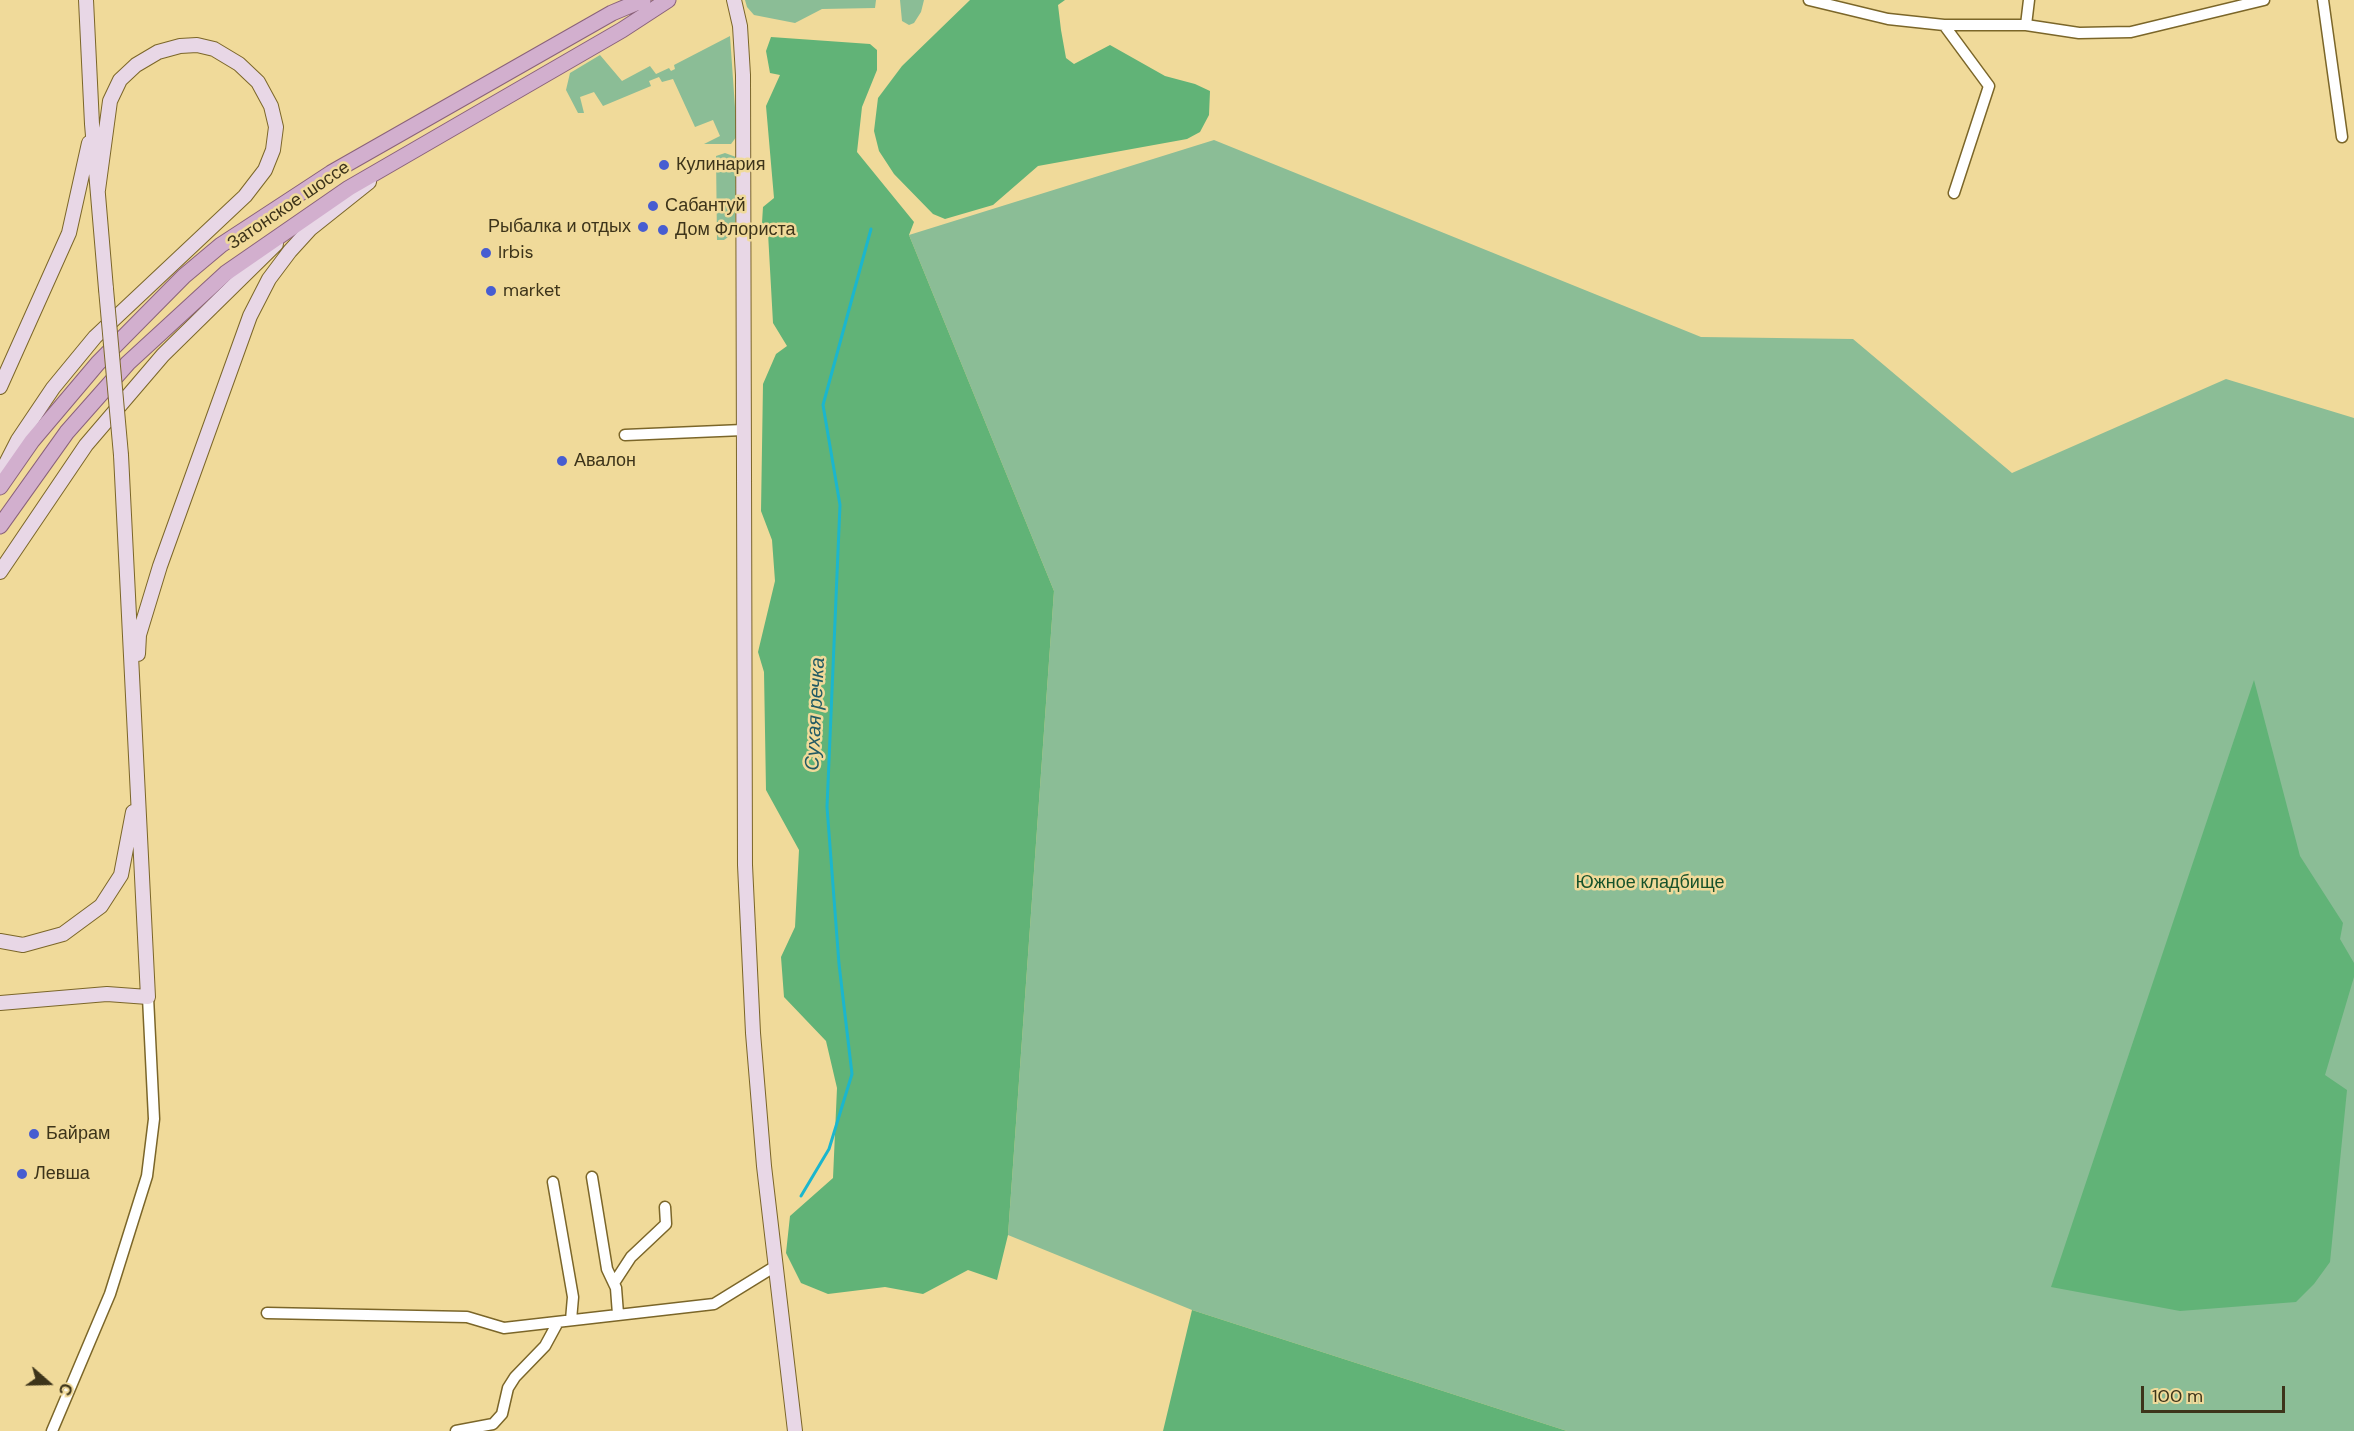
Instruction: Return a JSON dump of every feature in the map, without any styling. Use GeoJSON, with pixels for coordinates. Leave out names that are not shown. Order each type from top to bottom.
{"type":"FeatureCollection","features":[{"type":"Feature","properties":{"kind":"main road"},"geometry":{"type":"LineString","coordinates":[[0,1003],[106,994],[148,997],[121,455],[92,124],[86,0]]}},
{"type":"Feature","properties":{"kind":"main road","name":"Затонское шоссе"},"geometry":{"type":"LineString","coordinates":[[0,487],[32,441],[98,363],[184,276],[221,246],[331,173],[612,13],[643,0]]}},
{"type":"Feature","properties":{"kind":"main road","name":"Затонское шоссе"},"geometry":{"type":"LineString","coordinates":[[0,526],[67,432],[128,363],[226,273],[304,217],[402,156],[613,35],[668,0]]}},
{"type":"Feature","properties":{"kind":"main road"},"geometry":{"type":"LineString","coordinates":[[734,0],[740,26],[744,75],[745,865],[753,1033],[774,1267],[795,1431]]}},
{"type":"Feature","properties":{"kind":"main road"},"geometry":{"type":"LineString","coordinates":[[0,475],[18,440],[53,388],[95,337],[245,196],[265,170],[273,150],[276,127],[271,106],[258,82],[239,64],[214,49],[197,45],[180,46],[158,52],[136,65],[120,80],[110,101],[98,190]]}},
{"type":"Feature","properties":{"kind":"main road"},"geometry":{"type":"LineString","coordinates":[[0,387],[69,233],[82,182],[92,124]]}},
{"type":"Feature","properties":{"kind":"main road"},"geometry":{"type":"LineString","coordinates":[[133,698],[140,635],[160,566],[250,316],[269,279],[310,229],[402,156]]}},
{"type":"Feature","properties":{"kind":"main road"},"geometry":{"type":"LineString","coordinates":[[0,572],[86,445],[147,373],[304,217]]}},
{"type":"Feature","properties":{"kind":"main road"},"geometry":{"type":"LineString","coordinates":[[0,941],[23,945],[63,934],[100,906],[121,875],[137,783]]}},
{"type":"Feature","properties":{"kind":"street"},"geometry":{"type":"LineString","coordinates":[[2026,25],[2029,0]]}},
{"type":"Feature","properties":{"kind":"street"},"geometry":{"type":"LineString","coordinates":[[1813,1],[1888,19],[1944,25],[2026,25],[2079,33],[2131,32],[2264,0]]}},
{"type":"Feature","properties":{"kind":"street"},"geometry":{"type":"LineString","coordinates":[[2323,0],[2342,137]]}},
{"type":"Feature","properties":{"kind":"street"},"geometry":{"type":"LineString","coordinates":[[1944,25],[1989,86],[1954,193]]}},
{"type":"Feature","properties":{"kind":"street"},"geometry":{"type":"LineString","coordinates":[[625,435],[743,430]]}},
{"type":"Feature","properties":{"kind":"street"},"geometry":{"type":"LineString","coordinates":[[52,1431],[110,1294],[147,1176],[154,1119],[148,997]]}},
{"type":"Feature","properties":{"kind":"street"},"geometry":{"type":"LineString","coordinates":[[592,1177],[607,1269],[614,1283],[618,1314]]}},
{"type":"Feature","properties":{"kind":"street"},"geometry":{"type":"LineString","coordinates":[[553,1182],[573,1297],[571,1320]]}},
{"type":"Feature","properties":{"kind":"street"},"geometry":{"type":"LineString","coordinates":[[614,1283],[631,1257],[666,1224],[665,1207]]}},
{"type":"Feature","properties":{"kind":"street"},"geometry":{"type":"LineString","coordinates":[[267,1314],[467,1317],[504,1328],[714,1304],[774,1267]]}},
{"type":"Feature","properties":{"kind":"street"},"geometry":{"type":"LineString","coordinates":[[456,1431],[493,1424],[502,1414],[508,1388],[515,1377],[545,1346],[558,1322]]}},
{"type":"Feature","properties":{"kind":"green space"},"geometry":{"type":"Polygon","coordinates":[[[745,0],[876,0],[875,8],[822,9],[795,23],[754,15],[747,7],[745,0]]]}},
{"type":"Feature","properties":{"kind":"green space"},"geometry":{"type":"Polygon","coordinates":[[[900,0],[924,0],[921,12],[914,23],[909,25],[902,21],[900,0]]]}},
{"type":"Feature","properties":{"kind":"green space"},"geometry":{"type":"Polygon","coordinates":[[[970,0],[1065,0],[1058,5],[1066,58],[1074,64],[1110,45],[1165,76],[1195,84],[1210,91],[1209,115],[1200,132],[1187,139],[1038,166],[993,205],[945,219],[933,214],[894,174],[879,151],[874,131],[878,98],[902,66],[970,0]]]}},
{"type":"Feature","properties":{"kind":"green space"},"geometry":{"type":"Polygon","coordinates":[[[730,36],[737,136],[731,144],[704,144],[720,136],[713,120],[695,127],[673,79],[662,82],[659,77],[649,81],[651,86],[603,106],[594,92],[580,97],[584,113],[578,113],[566,90],[570,73],[600,55],[622,81],[650,66],[656,74],[669,68],[671,71],[675,69],[674,65],[730,36]]]}},
{"type":"Feature","properties":{"kind":"green space"},"geometry":{"type":"Polygon","coordinates":[[[771,37],[870,44],[877,50],[877,70],[862,107],[857,152],[914,222],[909,235],[1054,591],[1008,1235],[997,1280],[968,1270],[923,1294],[885,1287],[828,1294],[801,1283],[786,1253],[790,1216],[833,1178],[837,1088],[826,1041],[784,997],[781,957],[795,927],[799,850],[766,790],[764,672],[758,652],[775,581],[772,540],[761,511],[763,384],[776,354],[787,346],[773,323],[768,233],[762,223],[763,207],[774,198],[766,106],[780,75],[770,73],[766,51],[771,37]]]}},
{"type":"Feature","properties":{"kind":"green space","name":"Южное кладбище"},"geometry":{"type":"Polygon","coordinates":[[[1214,140],[1701,337],[1853,339],[2012,473],[2226,379],[2354,418],[2354,1431],[1567,1431],[1192,1310],[1008,1235],[1054,591],[909,235],[1214,140]]]}},
{"type":"Feature","properties":{"kind":"green space"},"geometry":{"type":"Polygon","coordinates":[[[725,153],[736,157],[735,232],[724,240],[717,240],[716,156],[725,153]]]}},
{"type":"Feature","properties":{"kind":"green space"},"geometry":{"type":"Polygon","coordinates":[[[2254,680],[2300,856],[2343,923],[2340,939],[2354,963],[2354,977],[2325,1075],[2347,1090],[2330,1262],[2314,1284],[2296,1302],[2180,1311],[2051,1287],[2254,680]]]}},
{"type":"Feature","properties":{"kind":"green space"},"geometry":{"type":"Polygon","coordinates":[[[1192,1310],[1567,1431],[1163,1431],[1192,1310]]]}},
{"type":"Feature","properties":{"kind":"waterway","name":"Сухая речка"},"geometry":{"type":"LineString","coordinates":[[801,1196],[829,1149],[852,1074],[839,964],[827,807],[840,505],[823,405],[871,229]]}},
{"type":"Feature","properties":{"kind":"place","name":"Кулинария"},"geometry":{"type":"Point","coordinates":[664,165]}},
{"type":"Feature","properties":{"kind":"place","name":"Сабантуй"},"geometry":{"type":"Point","coordinates":[653,206]}},
{"type":"Feature","properties":{"kind":"place","name":"Рыбалка и отдых"},"geometry":{"type":"Point","coordinates":[643,227]}},
{"type":"Feature","properties":{"kind":"place","name":"Дом Флориста"},"geometry":{"type":"Point","coordinates":[663,230]}},
{"type":"Feature","properties":{"kind":"place","name":"Irbis"},"geometry":{"type":"Point","coordinates":[486,253]}},
{"type":"Feature","properties":{"kind":"place","name":"market"},"geometry":{"type":"Point","coordinates":[491,291]}},
{"type":"Feature","properties":{"kind":"place","name":"Авалон"},"geometry":{"type":"Point","coordinates":[562,461]}},
{"type":"Feature","properties":{"kind":"place","name":"Байрам"},"geometry":{"type":"Point","coordinates":[34,1134]}},
{"type":"Feature","properties":{"kind":"place","name":"Левша"},"geometry":{"type":"Point","coordinates":[22,1174]}}]}
